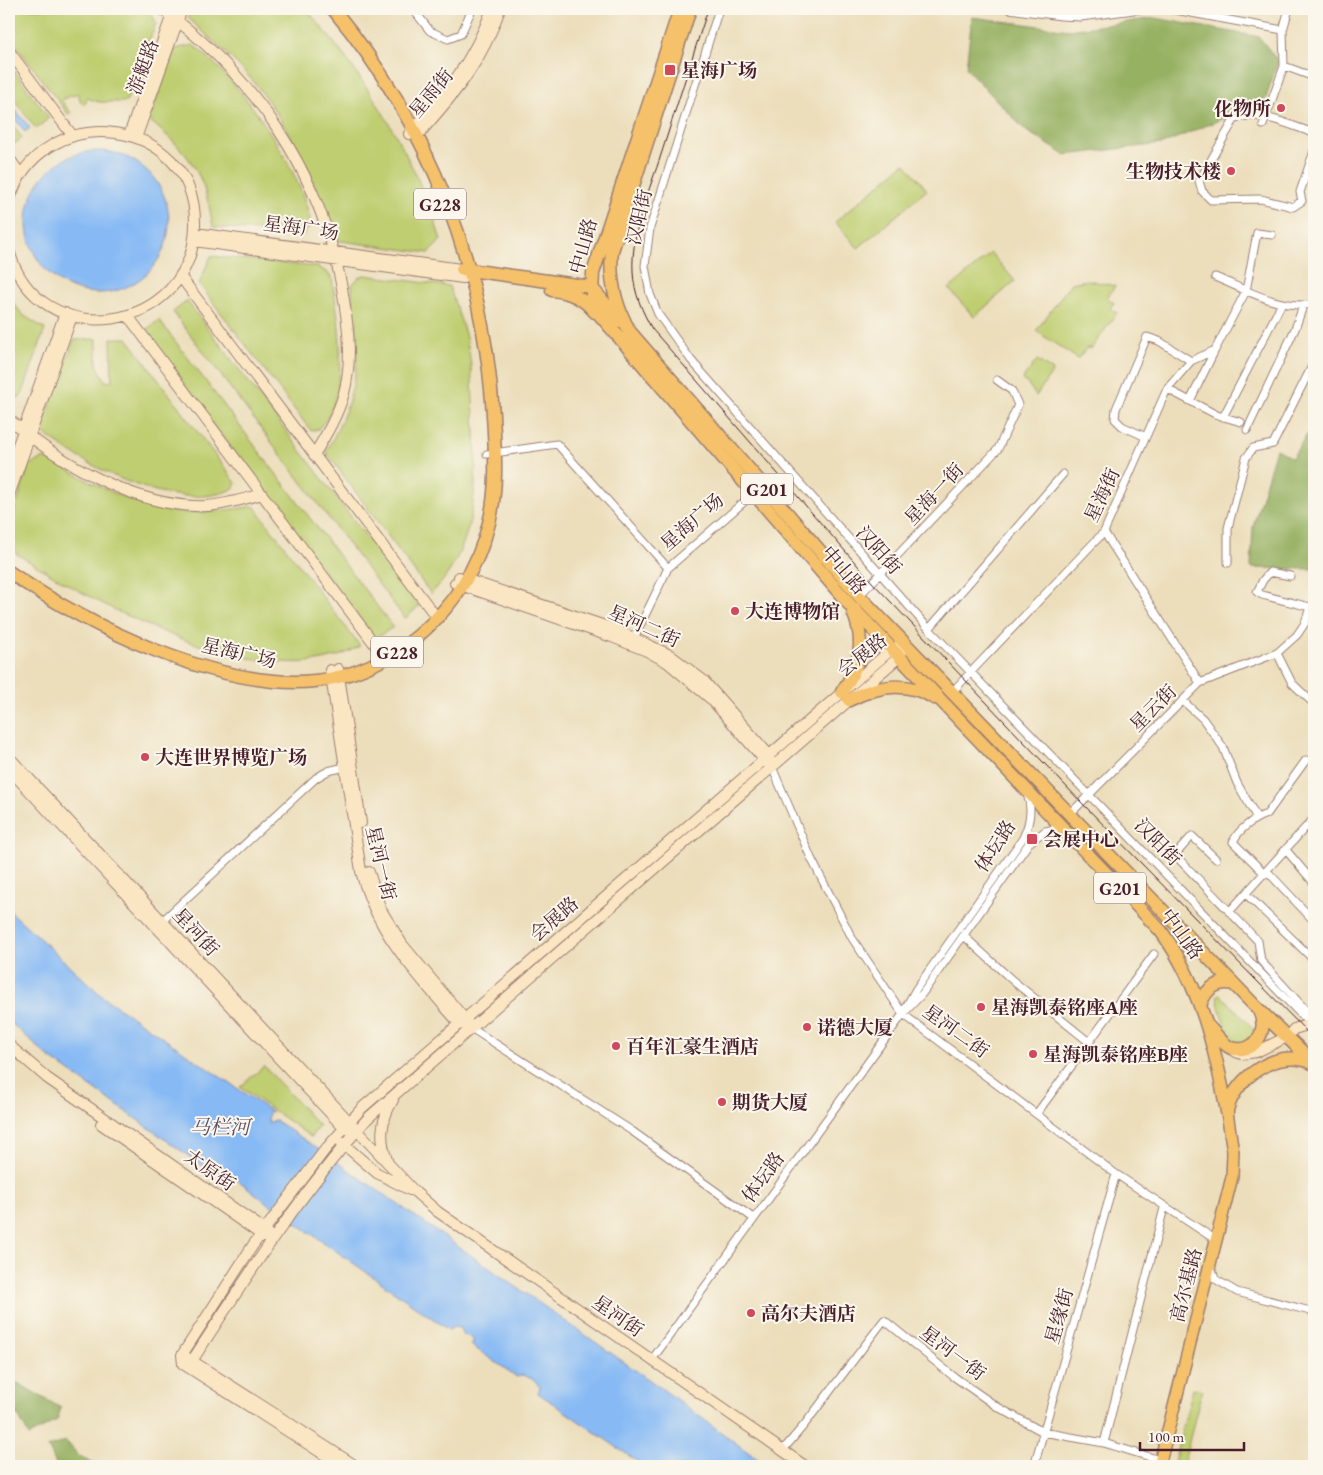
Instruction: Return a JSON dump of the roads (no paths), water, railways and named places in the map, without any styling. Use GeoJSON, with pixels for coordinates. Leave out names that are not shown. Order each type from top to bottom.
{"type":"FeatureCollection","features":[{"type":"Feature","properties":{"kind":"highway","name":"星海广场"},"geometry":{"type":"LineString","coordinates":[[323,9],[414,132]]}},
{"type":"Feature","properties":{"kind":"highway","name":"星海广场"},"geometry":{"type":"LineString","coordinates":[[9,572],[34,589],[109,630],[189,661],[251,678],[273,681],[318,681],[383,655],[412,641],[461,582],[482,547],[490,520],[494,493],[488,360],[452,212],[414,132],[374,61],[333,9]]}},
{"type":"Feature","properties":{"kind":"highway","name":"中山路"},"geometry":{"type":"LineString","coordinates":[[680,9],[593,273],[591,287],[596,306],[605,323],[850,605],[1161,931],[1184,966],[1201,1003],[1227,1112]]}},
{"type":"Feature","properties":{"kind":"highway","name":"中山路"},"geometry":{"type":"LineString","coordinates":[[690,9],[612,251],[610,265],[614,294],[630,332],[860,596],[1256,1008],[1276,1027],[1290,1033],[1314,1064]]}},
{"type":"Feature","properties":{"kind":"highway"},"geometry":{"type":"LineString","coordinates":[[467,274],[591,287],[630,332]]}},
{"type":"Feature","properties":{"kind":"highway"},"geometry":{"type":"LineString","coordinates":[[467,274],[565,291],[584,300],[605,323]]}},
{"type":"Feature","properties":{"kind":"highway","name":"星海广场"},"geometry":{"type":"LineString","coordinates":[[9,563],[74,603],[149,639],[190,653],[245,669],[274,674],[334,673]]}},
{"type":"Feature","properties":{"kind":"highway"},"geometry":{"type":"LineString","coordinates":[[846,696],[862,644],[856,619],[850,605]]}},
{"type":"Feature","properties":{"kind":"highway"},"geometry":{"type":"LineString","coordinates":[[846,696],[877,688],[903,687],[931,696],[944,704]]}},
{"type":"Feature","properties":{"kind":"highway"},"geometry":{"type":"LineString","coordinates":[[1201,1003],[1203,997],[1213,986],[1226,982],[1233,984]]}},
{"type":"Feature","properties":{"kind":"highway"},"geometry":{"type":"LineString","coordinates":[[1208,1026],[1228,1047],[1243,1049],[1250,1047],[1259,1038],[1262,1018],[1256,1008]]}},
{"type":"Feature","properties":{"kind":"highway"},"geometry":{"type":"LineString","coordinates":[[1227,1112],[1235,1090],[1264,1067],[1286,1057],[1297,1057],[1314,1064]]}},
{"type":"Feature","properties":{"kind":"main road","name":"高尔基路"},"geometry":{"type":"LineString","coordinates":[[1160,1463],[1232,1177],[1233,1152],[1227,1112]]}},
{"type":"Feature","properties":{"kind":"street"},"geometry":{"type":"LineString","coordinates":[[162,9],[174,15],[220,56],[248,87],[273,120],[307,178],[324,220],[335,256],[348,327],[348,369],[338,409],[314,455]]}},
{"type":"Feature","properties":{"kind":"street","name":"游艇路"},"geometry":{"type":"LineString","coordinates":[[132,136],[174,15],[182,9]]}},
{"type":"Feature","properties":{"kind":"street"},"geometry":{"type":"LineString","coordinates":[[412,9],[430,31],[448,39],[461,34],[472,9]]}},
{"type":"Feature","properties":{"kind":"street","name":"星雨街"},"geometry":{"type":"LineString","coordinates":[[414,132],[469,61],[492,9]]}},
{"type":"Feature","properties":{"kind":"street","name":"星雨街"},"geometry":{"type":"LineString","coordinates":[[414,132],[451,99],[476,64],[500,9]]}},
{"type":"Feature","properties":{"kind":"street","name":"汉阳街"},"geometry":{"type":"LineString","coordinates":[[719,9],[650,228],[645,266],[650,294],[658,314],[691,360],[879,575],[1089,794],[1313,1022]]}},
{"type":"Feature","properties":{"kind":"street"},"geometry":{"type":"LineString","coordinates":[[1009,9],[1074,16],[1141,9]]}},
{"type":"Feature","properties":{"kind":"street"},"geometry":{"type":"LineString","coordinates":[[1170,9],[1283,30]]}},
{"type":"Feature","properties":{"kind":"street"},"geometry":{"type":"LineString","coordinates":[[1263,126],[1284,66],[1283,30],[1289,9]]}},
{"type":"Feature","properties":{"kind":"street"},"geometry":{"type":"LineString","coordinates":[[9,51],[72,135]]}},
{"type":"Feature","properties":{"kind":"street"},"geometry":{"type":"LineString","coordinates":[[1284,66],[1314,77]]}},
{"type":"Feature","properties":{"kind":"street"},"geometry":{"type":"LineString","coordinates":[[1314,133],[1265,118],[1243,115],[1234,120],[1200,181],[1202,191],[1211,200],[1261,199],[1293,207],[1302,201],[1300,192],[1314,152]]}},
{"type":"Feature","properties":{"kind":"street"},"geometry":{"type":"LineString","coordinates":[[9,202],[21,174],[48,146],[72,135],[105,131],[132,136],[158,150],[181,176],[194,209],[194,237],[187,264],[180,276],[162,298],[128,316],[97,320],[69,315],[42,301],[31,291],[14,266],[9,250]]}},
{"type":"Feature","properties":{"kind":"street"},"geometry":{"type":"LineString","coordinates":[[9,158],[21,174]]}},
{"type":"Feature","properties":{"kind":"street"},"geometry":{"type":"LineString","coordinates":[[1190,401],[1246,291],[1257,233],[1272,235]]}},
{"type":"Feature","properties":{"kind":"street","name":"星海广场"},"geometry":{"type":"LineString","coordinates":[[194,237],[467,274]]}},
{"type":"Feature","properties":{"kind":"street"},"geometry":{"type":"LineString","coordinates":[[180,276],[434,615]]}},
{"type":"Feature","properties":{"kind":"street"},"geometry":{"type":"LineString","coordinates":[[1215,278],[1282,305],[1304,306],[1314,304]]}},
{"type":"Feature","properties":{"kind":"street"},"geometry":{"type":"LineString","coordinates":[[1223,417],[1282,305]]}},
{"type":"Feature","properties":{"kind":"street"},"geometry":{"type":"LineString","coordinates":[[1247,430],[1296,329],[1304,306]]}},
{"type":"Feature","properties":{"kind":"street"},"geometry":{"type":"LineString","coordinates":[[9,494],[26,433],[69,315]]}},
{"type":"Feature","properties":{"kind":"street"},"geometry":{"type":"LineString","coordinates":[[128,316],[383,655]]}},
{"type":"Feature","properties":{"kind":"street"},"geometry":{"type":"LineString","coordinates":[[1146,437],[1122,426],[1115,419],[1116,409],[1147,337],[1191,361]]}},
{"type":"Feature","properties":{"kind":"street","name":"星海街"},"geometry":{"type":"LineString","coordinates":[[952,692],[1104,532],[1167,389],[1191,361],[1215,350]]}},
{"type":"Feature","properties":{"kind":"street"},"geometry":{"type":"LineString","coordinates":[[1228,563],[1228,528],[1246,458],[1253,448],[1273,444],[1314,362]]}},
{"type":"Feature","properties":{"kind":"street","name":"星海一街"},"geometry":{"type":"LineString","coordinates":[[860,596],[998,449],[1018,405],[1012,392],[997,380]]}},
{"type":"Feature","properties":{"kind":"street"},"geometry":{"type":"LineString","coordinates":[[1167,389],[1223,417],[1241,422]]}},
{"type":"Feature","properties":{"kind":"street"},"geometry":{"type":"LineString","coordinates":[[9,420],[84,470],[114,485],[154,499],[178,505],[206,506],[234,502],[262,494]]}},
{"type":"Feature","properties":{"kind":"street"},"geometry":{"type":"LineString","coordinates":[[9,470],[26,433]]}},
{"type":"Feature","properties":{"kind":"street"},"geometry":{"type":"LineString","coordinates":[[491,454],[558,444],[668,568]]}},
{"type":"Feature","properties":{"kind":"street"},"geometry":{"type":"LineString","coordinates":[[929,628],[1063,474]]}},
{"type":"Feature","properties":{"kind":"street","name":"星海广场"},"geometry":{"type":"LineString","coordinates":[[634,638],[668,568],[753,494]]}},
{"type":"Feature","properties":{"kind":"street"},"geometry":{"type":"LineString","coordinates":[[1104,532],[1200,683]]}},
{"type":"Feature","properties":{"kind":"street"},"geometry":{"type":"LineString","coordinates":[[1290,576],[1270,572],[1263,580],[1257,592],[1262,595],[1312,606],[1297,635],[1277,653],[1292,683],[1314,704]]}},
{"type":"Feature","properties":{"kind":"street","name":"星河二街"},"geometry":{"type":"LineString","coordinates":[[461,582],[634,638],[670,655],[704,682],[772,767],[811,858],[852,938],[902,1014],[1037,1113],[1116,1174],[1164,1208],[1216,1240]]}},
{"type":"Feature","properties":{"kind":"street","name":"星河二街"},"geometry":{"type":"LineString","coordinates":[[461,582],[612,637],[647,651],[667,662],[712,700],[766,758]]}},
{"type":"Feature","properties":{"kind":"street","name":"会展路"},"geometry":{"type":"LineString","coordinates":[[263,1233],[278,1212],[328,1154],[344,1145],[357,1130],[402,1088],[772,767],[846,696],[906,644]]}},
{"type":"Feature","properties":{"kind":"street","name":"星云街"},"geometry":{"type":"LineString","coordinates":[[1070,814],[1200,683],[1277,653]]}},
{"type":"Feature","properties":{"kind":"street","name":"星河一街"},"geometry":{"type":"LineString","coordinates":[[334,673],[345,767],[361,871],[374,913],[407,963],[462,1021],[471,1028],[632,1131],[753,1218]]}},
{"type":"Feature","properties":{"kind":"street","name":"星河一街"},"geometry":{"type":"LineString","coordinates":[[334,673],[368,867],[376,897],[402,944],[462,1021]]}},
{"type":"Feature","properties":{"kind":"street","name":"会展路"},"geometry":{"type":"LineString","coordinates":[[272,1240],[328,1154],[336,1138],[362,1108],[766,758],[846,696]]}},
{"type":"Feature","properties":{"kind":"street"},"geometry":{"type":"LineString","coordinates":[[1183,701],[1202,719],[1223,747],[1237,783],[1257,818]]}},
{"type":"Feature","properties":{"kind":"street","name":"星河街"},"geometry":{"type":"LineString","coordinates":[[9,758],[159,924]]}},
{"type":"Feature","properties":{"kind":"street"},"geometry":{"type":"LineString","coordinates":[[1306,760],[1267,814],[1257,818],[1235,837],[1233,842],[1266,872],[1314,921]]}},
{"type":"Feature","properties":{"kind":"street"},"geometry":{"type":"LineString","coordinates":[[159,924],[316,778],[328,771],[345,767]]}},
{"type":"Feature","properties":{"kind":"street","name":"星河街"},"geometry":{"type":"LineString","coordinates":[[9,769],[159,924],[347,1125]]}},
{"type":"Feature","properties":{"kind":"street","name":"体坛路"},"geometry":{"type":"LineString","coordinates":[[652,1361],[753,1218],[902,1014],[916,989],[1023,838],[1028,829],[1031,809],[1025,790]]}},
{"type":"Feature","properties":{"kind":"street"},"geometry":{"type":"LineString","coordinates":[[1230,912],[1314,818]]}},
{"type":"Feature","properties":{"kind":"street","name":"体坛路"},"geometry":{"type":"LineString","coordinates":[[902,1014],[922,994],[1029,843],[1045,831],[1062,828]]}},
{"type":"Feature","properties":{"kind":"street"},"geometry":{"type":"LineString","coordinates":[[1216,859],[1192,836],[1175,855],[1258,941],[1262,961],[1313,1022],[1249,1054],[1242,1054],[1228,1047]]}},
{"type":"Feature","properties":{"kind":"street"},"geometry":{"type":"LineString","coordinates":[[1286,850],[1314,883]]}},
{"type":"Feature","properties":{"kind":"street"},"geometry":{"type":"LineString","coordinates":[[1246,894],[1314,960]]}},
{"type":"Feature","properties":{"kind":"street"},"geometry":{"type":"LineString","coordinates":[[965,937],[1012,980],[1089,1042]]}},
{"type":"Feature","properties":{"kind":"street"},"geometry":{"type":"LineString","coordinates":[[1037,1113],[1154,954]]}},
{"type":"Feature","properties":{"kind":"street","name":"太原街"},"geometry":{"type":"LineString","coordinates":[[9,1045],[47,1078],[263,1233]]}},
{"type":"Feature","properties":{"kind":"street","name":"太原街"},"geometry":{"type":"LineString","coordinates":[[9,1053],[44,1084],[263,1233]]}},
{"type":"Feature","properties":{"kind":"street"},"geometry":{"type":"LineString","coordinates":[[388,1163],[382,1147],[383,1122],[387,1111],[402,1088]]}},
{"type":"Feature","properties":{"kind":"street"},"geometry":{"type":"LineString","coordinates":[[347,1125],[357,1130]]}},
{"type":"Feature","properties":{"kind":"street","name":"星河街"},"geometry":{"type":"LineString","coordinates":[[357,1130],[414,1191],[438,1212],[805,1466]]}},
{"type":"Feature","properties":{"kind":"street","name":"星河街"},"geometry":{"type":"LineString","coordinates":[[336,1138],[377,1173],[414,1191]]}},
{"type":"Feature","properties":{"kind":"street","name":"星缘街"},"geometry":{"type":"LineString","coordinates":[[1034,1466],[1116,1174]]}},
{"type":"Feature","properties":{"kind":"street"},"geometry":{"type":"LineString","coordinates":[[1104,1443],[1164,1208]]}},
{"type":"Feature","properties":{"kind":"street"},"geometry":{"type":"LineString","coordinates":[[263,1233],[272,1240],[186,1360],[263,1233]]}},
{"type":"Feature","properties":{"kind":"street"},"geometry":{"type":"LineString","coordinates":[[1210,1264],[1215,1278],[1225,1287],[1237,1292],[1314,1312]]}},
{"type":"Feature","properties":{"kind":"street","name":"星河一街"},"geometry":{"type":"LineString","coordinates":[[782,1451],[805,1424],[884,1320],[953,1376],[996,1406],[1043,1432],[1104,1443],[1160,1463]]}},
{"type":"Feature","properties":{"kind":"street"},"geometry":{"type":"LineString","coordinates":[[186,1360],[342,1466]]}},
{"type":"Feature","properties":{"kind":"street"},"geometry":{"type":"LineString","coordinates":[[186,1360],[356,1466]]}},
{"type":"Feature","properties":{"kind":"water"},"geometry":{"type":"Polygon","coordinates":[[[11,104],[30,128],[25,132],[9,111],[11,104]]]}},
{"type":"Feature","properties":{"kind":"water"},"geometry":{"type":"Polygon","coordinates":[[[98,151],[125,157],[137,163],[148,172],[157,183],[163,195],[169,222],[163,249],[157,261],[148,272],[137,281],[125,287],[98,293],[71,287],[59,281],[48,272],[39,261],[33,249],[27,222],[33,195],[39,183],[48,172],[59,163],[71,157],[98,151]]]}},
{"type":"Feature","properties":{"kind":"water","name":"马栏河"},"geometry":{"type":"Polygon","coordinates":[[[9,910],[103,997],[272,1112],[269,1111],[268,1122],[276,1121],[317,1148],[661,1388],[767,1466],[644,1466],[538,1393],[540,1387],[532,1379],[523,1375],[517,1377],[471,1345],[474,1342],[471,1337],[462,1334],[460,1328],[453,1327],[449,1330],[266,1202],[225,1170],[217,1170],[214,1174],[46,1055],[9,1021],[9,910]]]}},
{"type":"Feature","properties":{"kind":"tram line"},"geometry":{"type":"LineString","coordinates":[[708,9],[637,229],[633,258],[635,287],[642,309],[652,329],[872,582],[1081,802],[1314,1039]]}},
{"type":"Feature","properties":{"kind":"place","name":"星海广场"},"geometry":{"type":"Point","coordinates":[670,70]}},
{"type":"Feature","properties":{"kind":"place","name":"化物所"},"geometry":{"type":"Point","coordinates":[1281,108]}},
{"type":"Feature","properties":{"kind":"place","name":"生物技术楼"},"geometry":{"type":"Point","coordinates":[1231,171]}},
{"type":"Feature","properties":{"kind":"place","name":"大连博物馆"},"geometry":{"type":"Point","coordinates":[735,611]}},
{"type":"Feature","properties":{"kind":"place","name":"大连世界博览广场"},"geometry":{"type":"Point","coordinates":[145,757]}},
{"type":"Feature","properties":{"kind":"place","name":"会展中心"},"geometry":{"type":"Point","coordinates":[1032,839]}},
{"type":"Feature","properties":{"kind":"place","name":"星海凯泰铭座A座"},"geometry":{"type":"Point","coordinates":[981,1007]}},
{"type":"Feature","properties":{"kind":"place","name":"诺德大厦"},"geometry":{"type":"Point","coordinates":[807,1027]}},
{"type":"Feature","properties":{"kind":"place","name":"百年汇豪生酒店"},"geometry":{"type":"Point","coordinates":[616,1046]}},
{"type":"Feature","properties":{"kind":"place","name":"星海凯泰铭座B座"},"geometry":{"type":"Point","coordinates":[1033,1054]}},
{"type":"Feature","properties":{"kind":"place","name":"期货大厦"},"geometry":{"type":"Point","coordinates":[722,1102]}},
{"type":"Feature","properties":{"kind":"place","name":"高尔夫酒店"},"geometry":{"type":"Point","coordinates":[751,1313]}}]}
